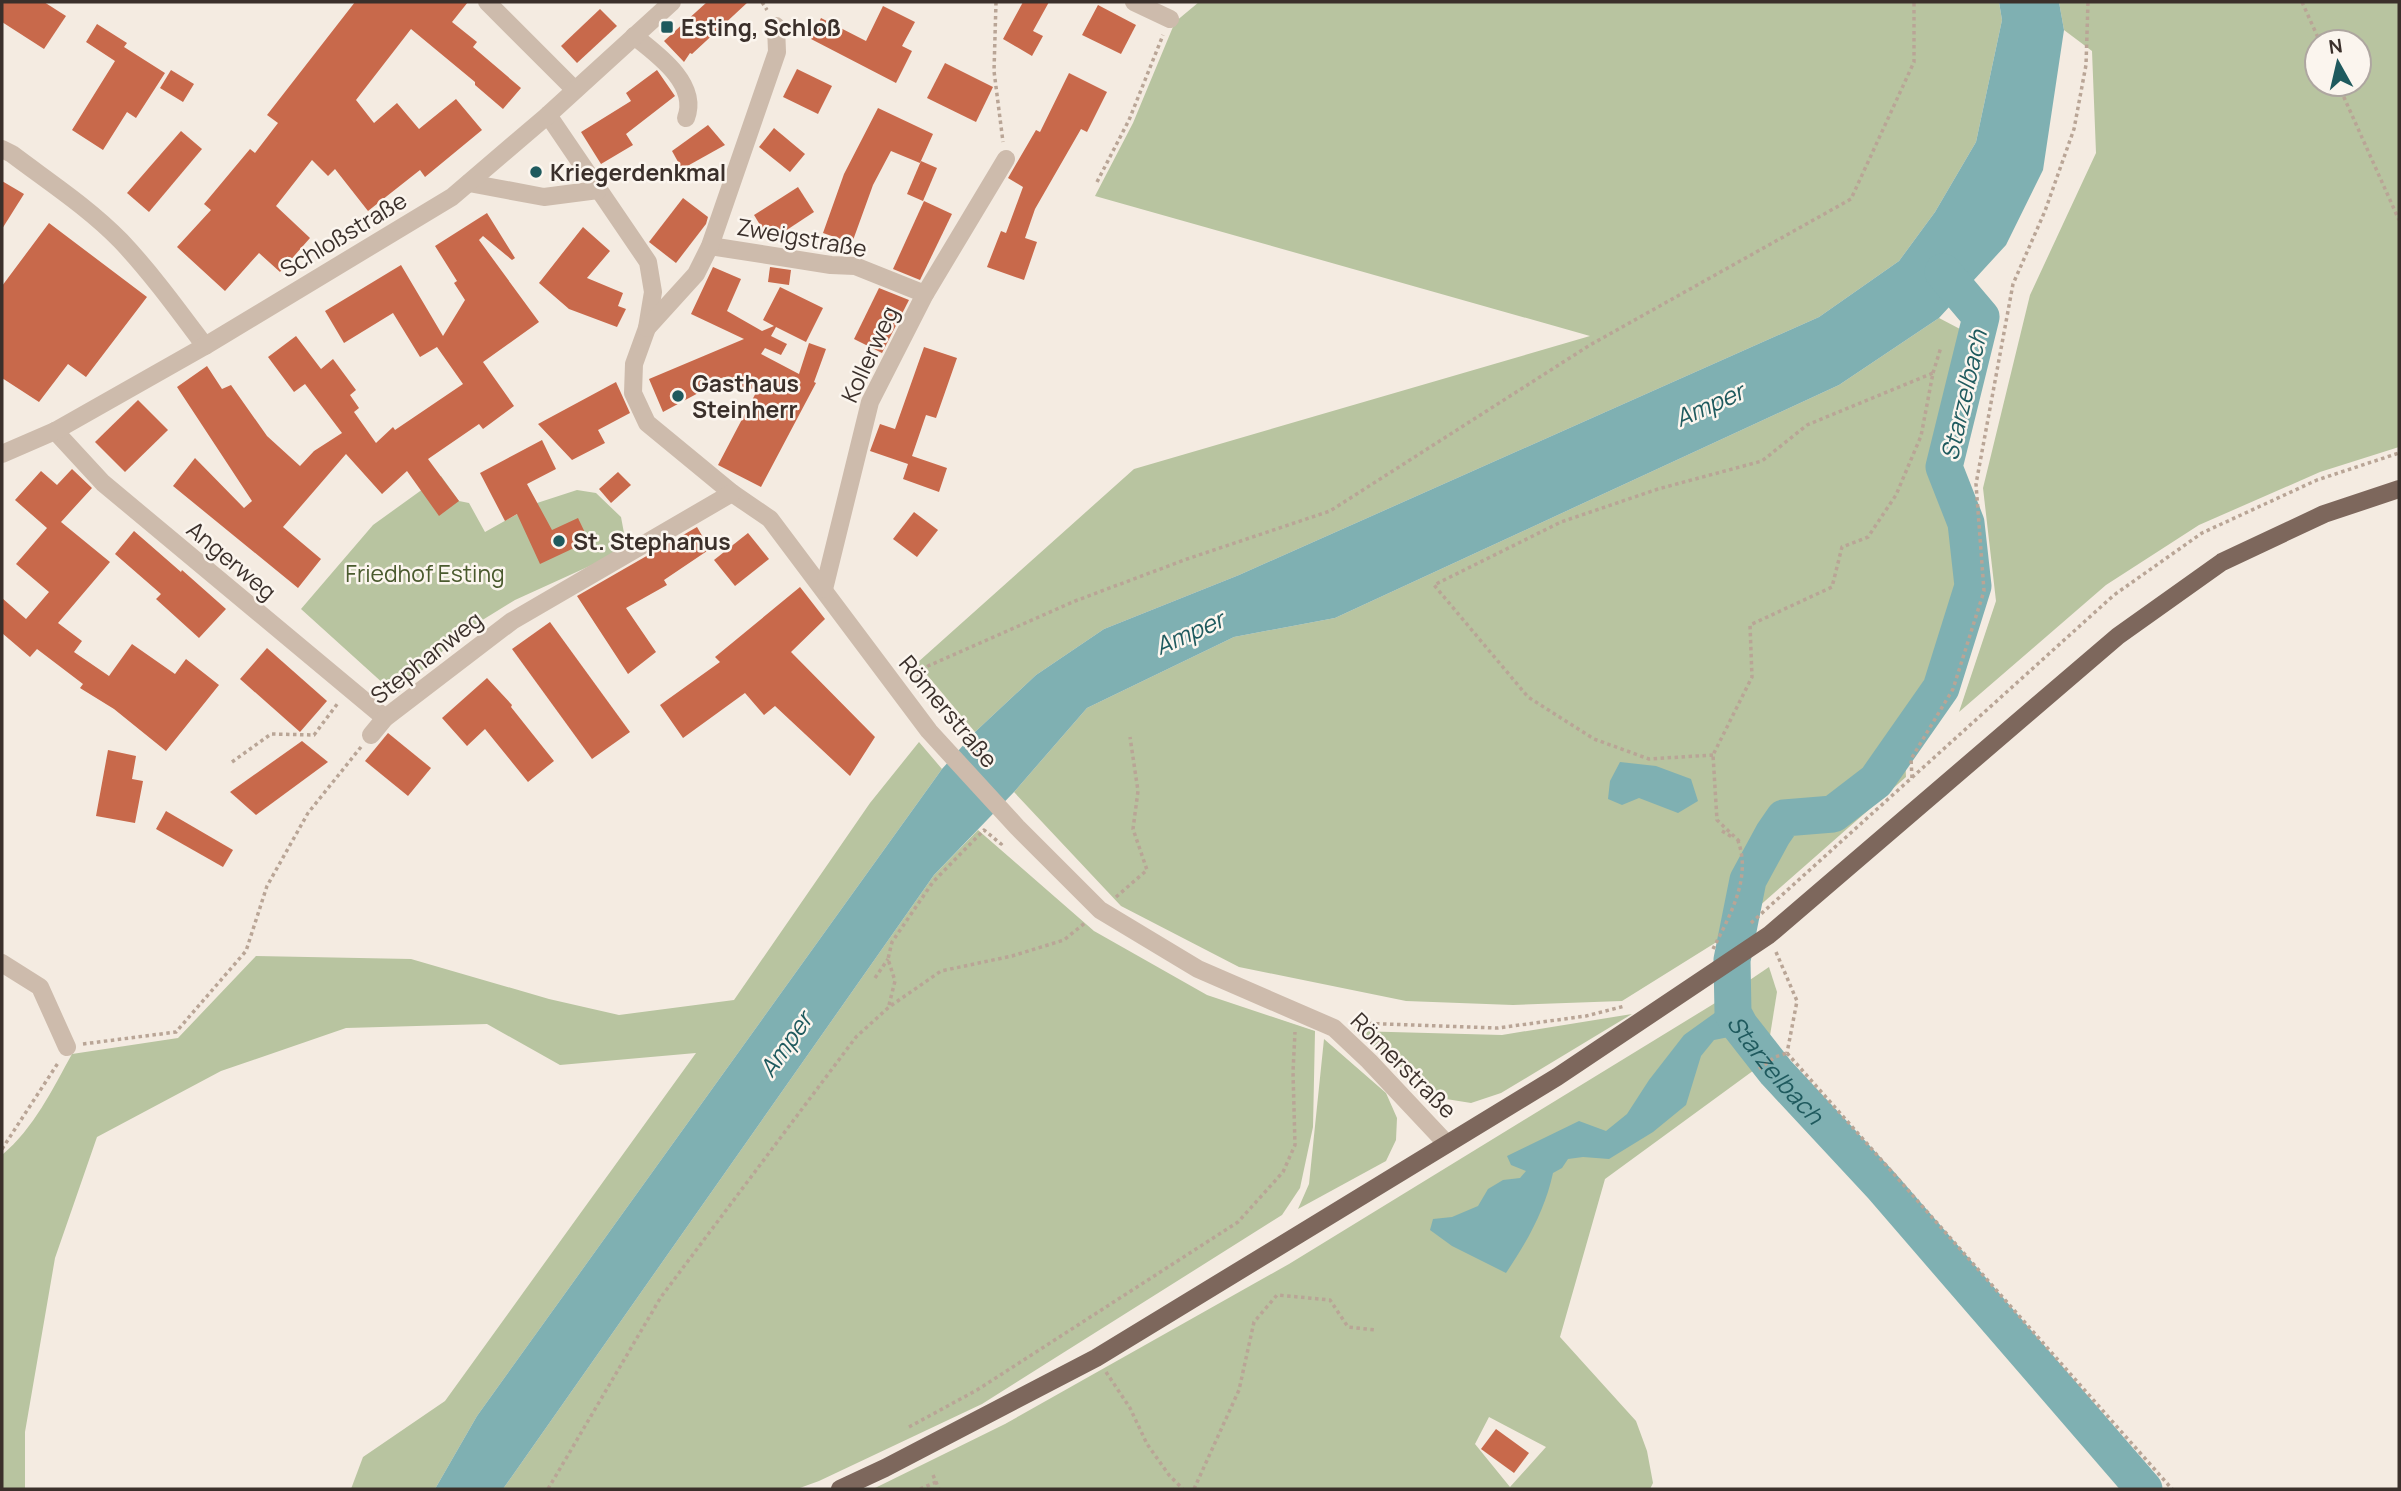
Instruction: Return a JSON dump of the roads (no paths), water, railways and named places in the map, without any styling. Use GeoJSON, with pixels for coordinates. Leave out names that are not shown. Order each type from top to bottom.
{"type":"FeatureCollection","features":[{"type":"Feature","properties":{"kind":"main road"},"geometry":{"type":"LineString","coordinates":[[840,1489],[1096,1358],[1558,1077],[1769,935],[2118,636],[2222,562],[2324,514],[2399,489]]}},
{"type":"Feature","properties":{"kind":"street"},"geometry":{"type":"LineString","coordinates":[[487,2],[575,90]]}},
{"type":"Feature","properties":{"kind":"street","name":"Schloßstraße"},"geometry":{"type":"LineString","coordinates":[[2,454],[55,431],[205,346],[442,203],[548,115],[672,2]]}},
{"type":"Feature","properties":{"kind":"street"},"geometry":{"type":"LineString","coordinates":[[1134,2],[1170,19]]}},
{"type":"Feature","properties":{"kind":"street"},"geometry":{"type":"LineString","coordinates":[[648,328],[696,274],[710,246],[778,52],[776,26]]}},
{"type":"Feature","properties":{"kind":"street"},"geometry":{"type":"LineString","coordinates":[[634,36],[670,64],[683,85],[690,109],[686,118]]}},
{"type":"Feature","properties":{"kind":"street","name":"Römerstraße"},"geometry":{"type":"LineString","coordinates":[[548,115],[648,262],[653,292],[648,328],[634,364],[633,393],[647,423],[732,494],[770,519],[929,731],[1100,910],[1198,969],[1334,1028],[1447,1144]]}},
{"type":"Feature","properties":{"kind":"street"},"geometry":{"type":"LineString","coordinates":[[2,149],[71,198],[119,240],[163,289],[205,346]]}},
{"type":"Feature","properties":{"kind":"street","name":"Kollerweg"},"geometry":{"type":"LineString","coordinates":[[824,589],[870,401],[925,294],[1006,159]]}},
{"type":"Feature","properties":{"kind":"street"},"geometry":{"type":"LineString","coordinates":[[469,183],[544,197],[598,190]]}},
{"type":"Feature","properties":{"kind":"street","name":"Zweigstraße"},"geometry":{"type":"LineString","coordinates":[[710,246],[831,265],[855,266],[925,294]]}},
{"type":"Feature","properties":{"kind":"street","name":"Angerweg"},"geometry":{"type":"LineString","coordinates":[[55,431],[103,483],[385,718]]}},
{"type":"Feature","properties":{"kind":"street","name":"Stephanweg"},"geometry":{"type":"LineString","coordinates":[[371,735],[385,718],[512,621],[732,494]]}},
{"type":"Feature","properties":{"kind":"street"},"geometry":{"type":"LineString","coordinates":[[2,963],[40,987],[67,1047]]}},
{"type":"Feature","properties":{"kind":"water","name":"Amper"},"geometry":{"type":"Polygon","coordinates":[[[1999,2],[2059,2],[2064,30],[2043,170],[2006,245],[1939,318],[1839,385],[1335,618],[1234,637],[1087,708],[1014,792],[934,875],[503,1489],[435,1489],[477,1416],[942,769],[975,732],[1036,675],[1104,629],[1239,575],[1819,317],[1899,261],[1935,212],[1976,142],[2002,20],[1999,2]]]}},
{"type":"Feature","properties":{"kind":"water"},"geometry":{"type":"Polygon","coordinates":[[[1620,762],[1656,766],[1691,779],[1698,801],[1678,813],[1639,798],[1622,805],[1608,799],[1610,781],[1620,762]]]}},
{"type":"Feature","properties":{"kind":"water"},"geometry":{"type":"Polygon","coordinates":[[[1737,997],[1743,1012],[1769,1053],[1761,1060],[1734,1036],[1714,1040],[1701,1056],[1686,1105],[1653,1132],[1609,1159],[1568,1159],[1562,1168],[1553,1173],[1534,1225],[1506,1273],[1452,1246],[1430,1230],[1433,1219],[1452,1217],[1478,1206],[1488,1189],[1503,1180],[1520,1178],[1526,1171],[1511,1165],[1507,1156],[1579,1121],[1606,1131],[1627,1114],[1684,1035],[1737,997]]]}},
{"type":"Feature","properties":{"kind":"waterway","name":"Starzelbach"},"geometry":{"type":"LineString","coordinates":[[1943,272],[1981,317],[1944,467],[1966,523],[1973,586],[1941,688],[1876,781],[1833,814],[1784,818],[1773,834],[1748,880],[1732,960],[1733,1013],[1776,1072],[1882,1186],[2144,1489]]}},
{"type":"Feature","properties":{"kind":"place","name":"Esting, Schloß"},"geometry":{"type":"Point","coordinates":[667,27]}},
{"type":"Feature","properties":{"kind":"place","name":"Kriegerdenkmal"},"geometry":{"type":"Point","coordinates":[536,172]}},
{"type":"Feature","properties":{"kind":"place","name":"Gasthaus Steinherr"},"geometry":{"type":"Point","coordinates":[678,396]}},
{"type":"Feature","properties":{"kind":"place","name":"St. Stephanus"},"geometry":{"type":"Point","coordinates":[559,541]}},
{"type":"Feature","properties":{"kind":"park label","name":"Friedhof Esting"},"geometry":{"type":"Point","coordinates":[425,573]}}]}
